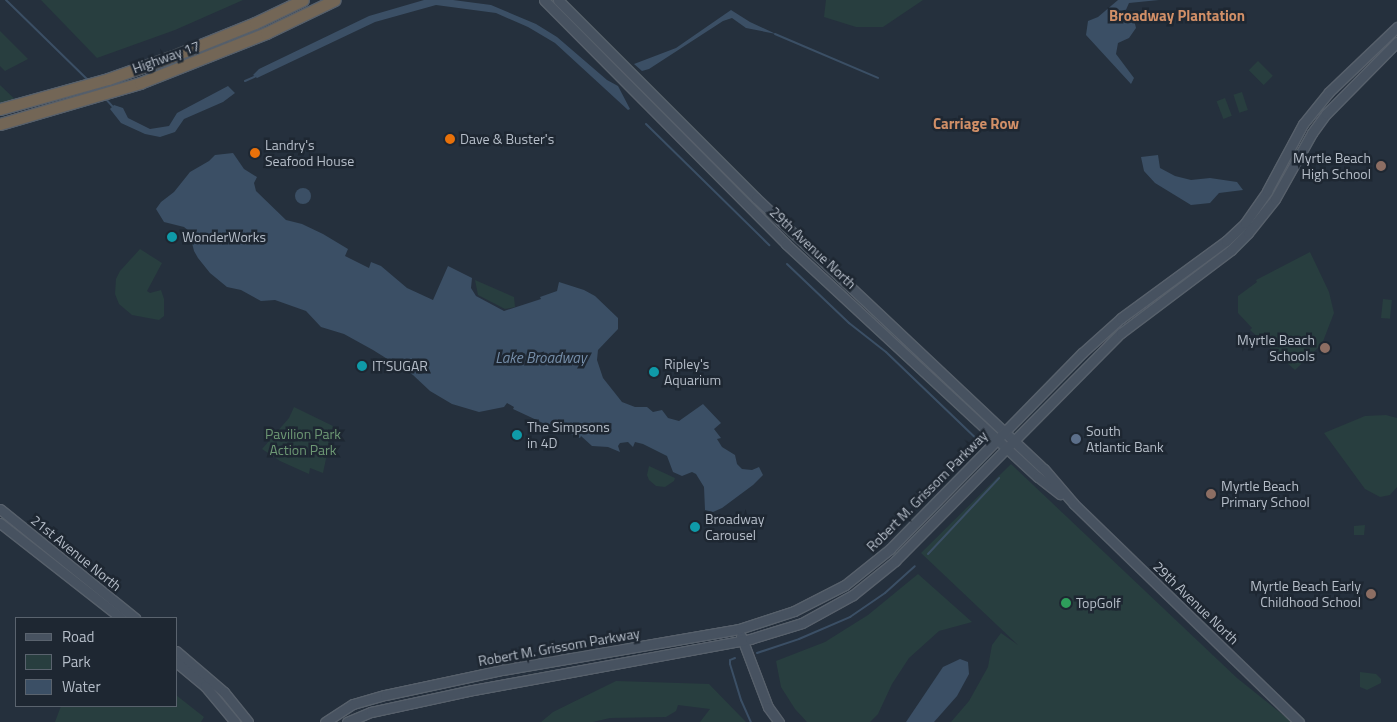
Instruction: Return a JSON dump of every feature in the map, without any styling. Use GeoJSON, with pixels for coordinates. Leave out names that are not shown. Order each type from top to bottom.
{"type":"FeatureCollection","features":[{"type":"Feature","properties":{"kind":"highway","name":"Highway 17"},"geometry":{"type":"LineString","coordinates":[[0,109],[108,79],[220,38],[303,0]]}},
{"type":"Feature","properties":{"kind":"highway","name":"Highway 17"},"geometry":{"type":"LineString","coordinates":[[0,124],[89,100],[208,58],[335,0]]}},
{"type":"Feature","properties":{"kind":"main road","name":"29th Avenue North"},"geometry":{"type":"LineString","coordinates":[[544,0],[786,244],[1038,477],[1074,504]]}},
{"type":"Feature","properties":{"kind":"main road","name":"29th Avenue North"},"geometry":{"type":"LineString","coordinates":[[558,0],[756,198],[1044,469],[1074,504],[1299,722]]}},
{"type":"Feature","properties":{"kind":"main road","name":"Robert M. Grissom Parkway"},"geometry":{"type":"LineString","coordinates":[[325,722],[353,704],[385,695],[502,670],[738,629],[794,611],[828,594],[862,573],[890,549],[1006,433],[1082,353],[1121,318],[1226,241],[1245,223],[1266,191],[1303,124],[1329,92],[1397,27]]}},
{"type":"Feature","properties":{"kind":"main road","name":"Robert M. Grissom Parkway"},"geometry":{"type":"LineString","coordinates":[[348,722],[371,712],[473,690],[743,641],[802,623],[841,603],[865,587],[896,561],[1121,333],[1231,250],[1248,233],[1275,199],[1312,132],[1326,114],[1397,42]]}},
{"type":"Feature","properties":{"kind":"main road","name":"21st Avenue North"},"geometry":{"type":"LineString","coordinates":[[0,509],[134,617]]}},
{"type":"Feature","properties":{"kind":"main road","name":"21st Avenue North"},"geometry":{"type":"LineString","coordinates":[[0,523],[120,617]]}},
{"type":"Feature","properties":{"kind":"main road"},"geometry":{"type":"LineString","coordinates":[[738,629],[768,707],[778,722]]}},
{"type":"Feature","properties":{"kind":"main road"},"geometry":{"type":"LineString","coordinates":[[178,653],[224,692],[248,722]]}},
{"type":"Feature","properties":{"kind":"main road"},"geometry":{"type":"LineString","coordinates":[[178,664],[205,686],[235,722]]}},
{"type":"Feature","properties":{"kind":"green space"},"geometry":{"type":"Polygon","coordinates":[[[41,0],[243,0],[175,30],[97,58],[41,0]]]}},
{"type":"Feature","properties":{"kind":"green space"},"geometry":{"type":"Polygon","coordinates":[[[826,0],[923,0],[883,27],[856,27],[824,17],[826,0]]]}},
{"type":"Feature","properties":{"kind":"green space"},"geometry":{"type":"Polygon","coordinates":[[[0,31],[28,59],[5,71],[0,66],[0,31]]]}},
{"type":"Feature","properties":{"kind":"green space"},"geometry":{"type":"Polygon","coordinates":[[[1258,61],[1273,76],[1264,85],[1249,70],[1258,61]]]}},
{"type":"Feature","properties":{"kind":"green space"},"geometry":{"type":"Polygon","coordinates":[[[0,85],[20,104],[0,108],[0,85]]]}},
{"type":"Feature","properties":{"kind":"green space"},"geometry":{"type":"Polygon","coordinates":[[[1242,92],[1248,110],[1239,113],[1233,95],[1242,92]]]}},
{"type":"Feature","properties":{"kind":"green space"},"geometry":{"type":"Polygon","coordinates":[[[1225,98],[1232,116],[1223,119],[1217,101],[1225,98]]]}},
{"type":"Feature","properties":{"kind":"green space"},"geometry":{"type":"Polygon","coordinates":[[[140,249],[162,263],[147,291],[150,293],[161,290],[164,299],[164,316],[159,320],[132,315],[119,304],[115,294],[116,279],[120,271],[140,249]]]}},
{"type":"Feature","properties":{"kind":"green space"},"geometry":{"type":"Polygon","coordinates":[[[1310,252],[1329,292],[1334,313],[1322,344],[1295,370],[1250,330],[1252,328],[1238,313],[1238,296],[1257,282],[1256,280],[1310,252]]]}},
{"type":"Feature","properties":{"kind":"green space"},"geometry":{"type":"Polygon","coordinates":[[[475,280],[514,297],[515,307],[505,309],[478,295],[475,280]]]}},
{"type":"Feature","properties":{"kind":"green space"},"geometry":{"type":"Polygon","coordinates":[[[1383,299],[1392,300],[1390,319],[1381,318],[1383,299]]]}},
{"type":"Feature","properties":{"kind":"green space","name":"Pavilion Park Action Park"},"geometry":{"type":"Polygon","coordinates":[[[294,407],[333,426],[323,473],[310,468],[309,474],[280,461],[262,449],[289,418],[294,407]]]}},
{"type":"Feature","properties":{"kind":"green space"},"geometry":{"type":"Polygon","coordinates":[[[1386,415],[1397,418],[1397,487],[1390,495],[1380,497],[1365,489],[1324,433],[1365,416],[1386,415]]]}},
{"type":"Feature","properties":{"kind":"green space","name":"TopGolf"},"geometry":{"type":"Polygon","coordinates":[[[1011,464],[1237,678],[1292,722],[951,722],[969,701],[988,667],[992,645],[1001,633],[1018,645],[921,553],[1011,464]]]}},
{"type":"Feature","properties":{"kind":"green space"},"geometry":{"type":"Polygon","coordinates":[[[649,466],[675,478],[674,481],[665,487],[656,486],[649,480],[647,475],[649,466]]]}},
{"type":"Feature","properties":{"kind":"green space"},"geometry":{"type":"Polygon","coordinates":[[[1365,525],[1364,535],[1354,535],[1354,526],[1365,525]]]}},
{"type":"Feature","properties":{"kind":"green space"},"geometry":{"type":"Polygon","coordinates":[[[918,574],[972,622],[939,631],[909,658],[892,684],[878,714],[870,722],[807,722],[795,709],[781,687],[776,661],[825,642],[868,615],[918,574]]]}},
{"type":"Feature","properties":{"kind":"green space"},"geometry":{"type":"Polygon","coordinates":[[[1360,672],[1376,674],[1381,679],[1381,683],[1367,690],[1360,687],[1360,672]]]}},
{"type":"Feature","properties":{"kind":"green space"},"geometry":{"type":"Polygon","coordinates":[[[616,681],[709,684],[746,722],[700,722],[710,709],[678,705],[676,711],[666,717],[610,718],[593,722],[541,722],[553,712],[616,681]]]}},
{"type":"Feature","properties":{"kind":"green space"},"geometry":{"type":"Polygon","coordinates":[[[178,697],[204,717],[201,722],[55,722],[61,707],[178,707],[178,697]]]}},
{"type":"Feature","properties":{"kind":"water"},"geometry":{"type":"Polygon","coordinates":[[[424,0],[453,0],[491,5],[536,24],[557,37],[607,80],[618,86],[630,109],[628,110],[555,43],[528,27],[496,13],[436,5],[375,22],[257,78],[253,75],[259,69],[369,16],[424,0]]]}},
{"type":"Feature","properties":{"kind":"water"},"geometry":{"type":"Polygon","coordinates":[[[1118,0],[1159,0],[1129,3],[1125,12],[1134,20],[1136,28],[1129,38],[1118,43],[1116,54],[1134,78],[1131,84],[1086,35],[1088,21],[1098,17],[1118,0]]]}},
{"type":"Feature","properties":{"kind":"water"},"geometry":{"type":"Polygon","coordinates":[[[731,10],[750,22],[776,34],[746,28],[732,18],[723,21],[649,69],[642,71],[634,64],[676,48],[731,10]]]}},
{"type":"Feature","properties":{"kind":"water"},"geometry":{"type":"Polygon","coordinates":[[[228,86],[235,93],[223,102],[184,119],[175,132],[160,137],[145,134],[121,123],[110,109],[114,105],[123,108],[128,118],[150,129],[169,126],[177,113],[228,86]]]}},
{"type":"Feature","properties":{"kind":"water","name":"Lake Broadway"},"geometry":{"type":"Polygon","coordinates":[[[233,153],[244,169],[257,177],[254,183],[256,191],[286,220],[302,224],[323,234],[348,249],[345,256],[369,268],[371,262],[381,266],[407,288],[433,300],[448,266],[472,278],[471,288],[476,296],[504,311],[541,299],[540,297],[557,291],[559,282],[584,290],[595,296],[618,318],[618,329],[598,350],[597,360],[603,378],[622,402],[635,407],[647,407],[653,412],[662,410],[668,418],[679,421],[703,404],[721,423],[714,429],[721,438],[717,439],[722,447],[735,455],[737,464],[742,469],[752,470],[759,467],[763,475],[753,485],[722,508],[713,512],[705,510],[704,487],[696,474],[692,472],[682,476],[673,472],[667,456],[643,444],[635,442],[633,447],[628,442],[620,443],[618,446],[620,452],[608,447],[592,446],[581,436],[580,438],[543,423],[513,409],[514,407],[507,403],[504,407],[479,412],[452,404],[430,391],[413,375],[373,350],[344,334],[321,327],[306,311],[275,300],[261,301],[241,290],[227,287],[210,273],[198,258],[194,251],[189,231],[184,227],[164,222],[156,209],[161,202],[174,192],[190,172],[209,161],[215,155],[233,153]]]}},
{"type":"Feature","properties":{"kind":"water"},"geometry":{"type":"Polygon","coordinates":[[[1158,155],[1160,168],[1175,176],[1191,180],[1210,178],[1237,182],[1243,190],[1219,193],[1210,203],[1191,205],[1155,183],[1144,171],[1141,157],[1158,155]]]}},
{"type":"Feature","properties":{"kind":"water"},"geometry":{"type":"Polygon","coordinates":[[[303,188],[311,196],[303,204],[295,196],[303,188]]]}},
{"type":"Feature","properties":{"kind":"water"},"geometry":{"type":"Polygon","coordinates":[[[960,659],[968,662],[969,674],[957,696],[934,722],[906,722],[943,667],[960,659]]]}},
{"type":"Feature","properties":{"kind":"waterway"},"geometry":{"type":"LineString","coordinates":[[6,0],[87,79]]}},
{"type":"Feature","properties":{"kind":"waterway"},"geometry":{"type":"LineString","coordinates":[[775,34],[878,78]]}},
{"type":"Feature","properties":{"kind":"waterway"},"geometry":{"type":"LineString","coordinates":[[245,81],[256,76]]}},
{"type":"Feature","properties":{"kind":"waterway"},"geometry":{"type":"LineString","coordinates":[[104,97],[113,107]]}},
{"type":"Feature","properties":{"kind":"waterway"},"geometry":{"type":"LineString","coordinates":[[646,124],[769,245]]}},
{"type":"Feature","properties":{"kind":"waterway"},"geometry":{"type":"LineString","coordinates":[[787,264],[849,323],[886,352],[980,442]]}},
{"type":"Feature","properties":{"kind":"waterway"},"geometry":{"type":"LineString","coordinates":[[928,554],[999,478]]}},
{"type":"Feature","properties":{"kind":"waterway"},"geometry":{"type":"LineString","coordinates":[[757,653],[799,639],[850,617],[885,593],[915,566]]}},
{"type":"Feature","properties":{"kind":"waterway"},"geometry":{"type":"LineString","coordinates":[[735,658],[730,660],[730,664],[741,700],[751,722]]}},
{"type":"Feature","properties":{"kind":"place","name":"Dave & Buster's"},"geometry":{"type":"Point","coordinates":[450,139]}},
{"type":"Feature","properties":{"kind":"place","name":"Landry's Seafood House"},"geometry":{"type":"Point","coordinates":[255,153]}},
{"type":"Feature","properties":{"kind":"place","name":"Myrtle Beach High School"},"geometry":{"type":"Point","coordinates":[1381,166]}},
{"type":"Feature","properties":{"kind":"place","name":"WonderWorks"},"geometry":{"type":"Point","coordinates":[172,237]}},
{"type":"Feature","properties":{"kind":"place","name":"Myrtle Beach Schools"},"geometry":{"type":"Point","coordinates":[1325,348]}},
{"type":"Feature","properties":{"kind":"place","name":"IT'SUGAR"},"geometry":{"type":"Point","coordinates":[362,366]}},
{"type":"Feature","properties":{"kind":"place","name":"Ripley's Aquarium"},"geometry":{"type":"Point","coordinates":[654,372]}},
{"type":"Feature","properties":{"kind":"place","name":"The Simpsons in 4D"},"geometry":{"type":"Point","coordinates":[517,435]}},
{"type":"Feature","properties":{"kind":"place","name":"South Atlantic Bank"},"geometry":{"type":"Point","coordinates":[1076,439]}},
{"type":"Feature","properties":{"kind":"place","name":"Myrtle Beach Primary School"},"geometry":{"type":"Point","coordinates":[1211,494]}},
{"type":"Feature","properties":{"kind":"place","name":"Broadway Carousel"},"geometry":{"type":"Point","coordinates":[695,527]}},
{"type":"Feature","properties":{"kind":"place","name":"Myrtle Beach Early Childhood School"},"geometry":{"type":"Point","coordinates":[1371,594]}},
{"type":"Feature","properties":{"kind":"place","name":"TopGolf"},"geometry":{"type":"Point","coordinates":[1066,603]}},
{"type":"Feature","properties":{"kind":"district","name":"Broadway Plantation"},"geometry":{"type":"Point","coordinates":[1177,16]}},
{"type":"Feature","properties":{"kind":"district","name":"Carriage Row"},"geometry":{"type":"Point","coordinates":[976,124]}}]}
